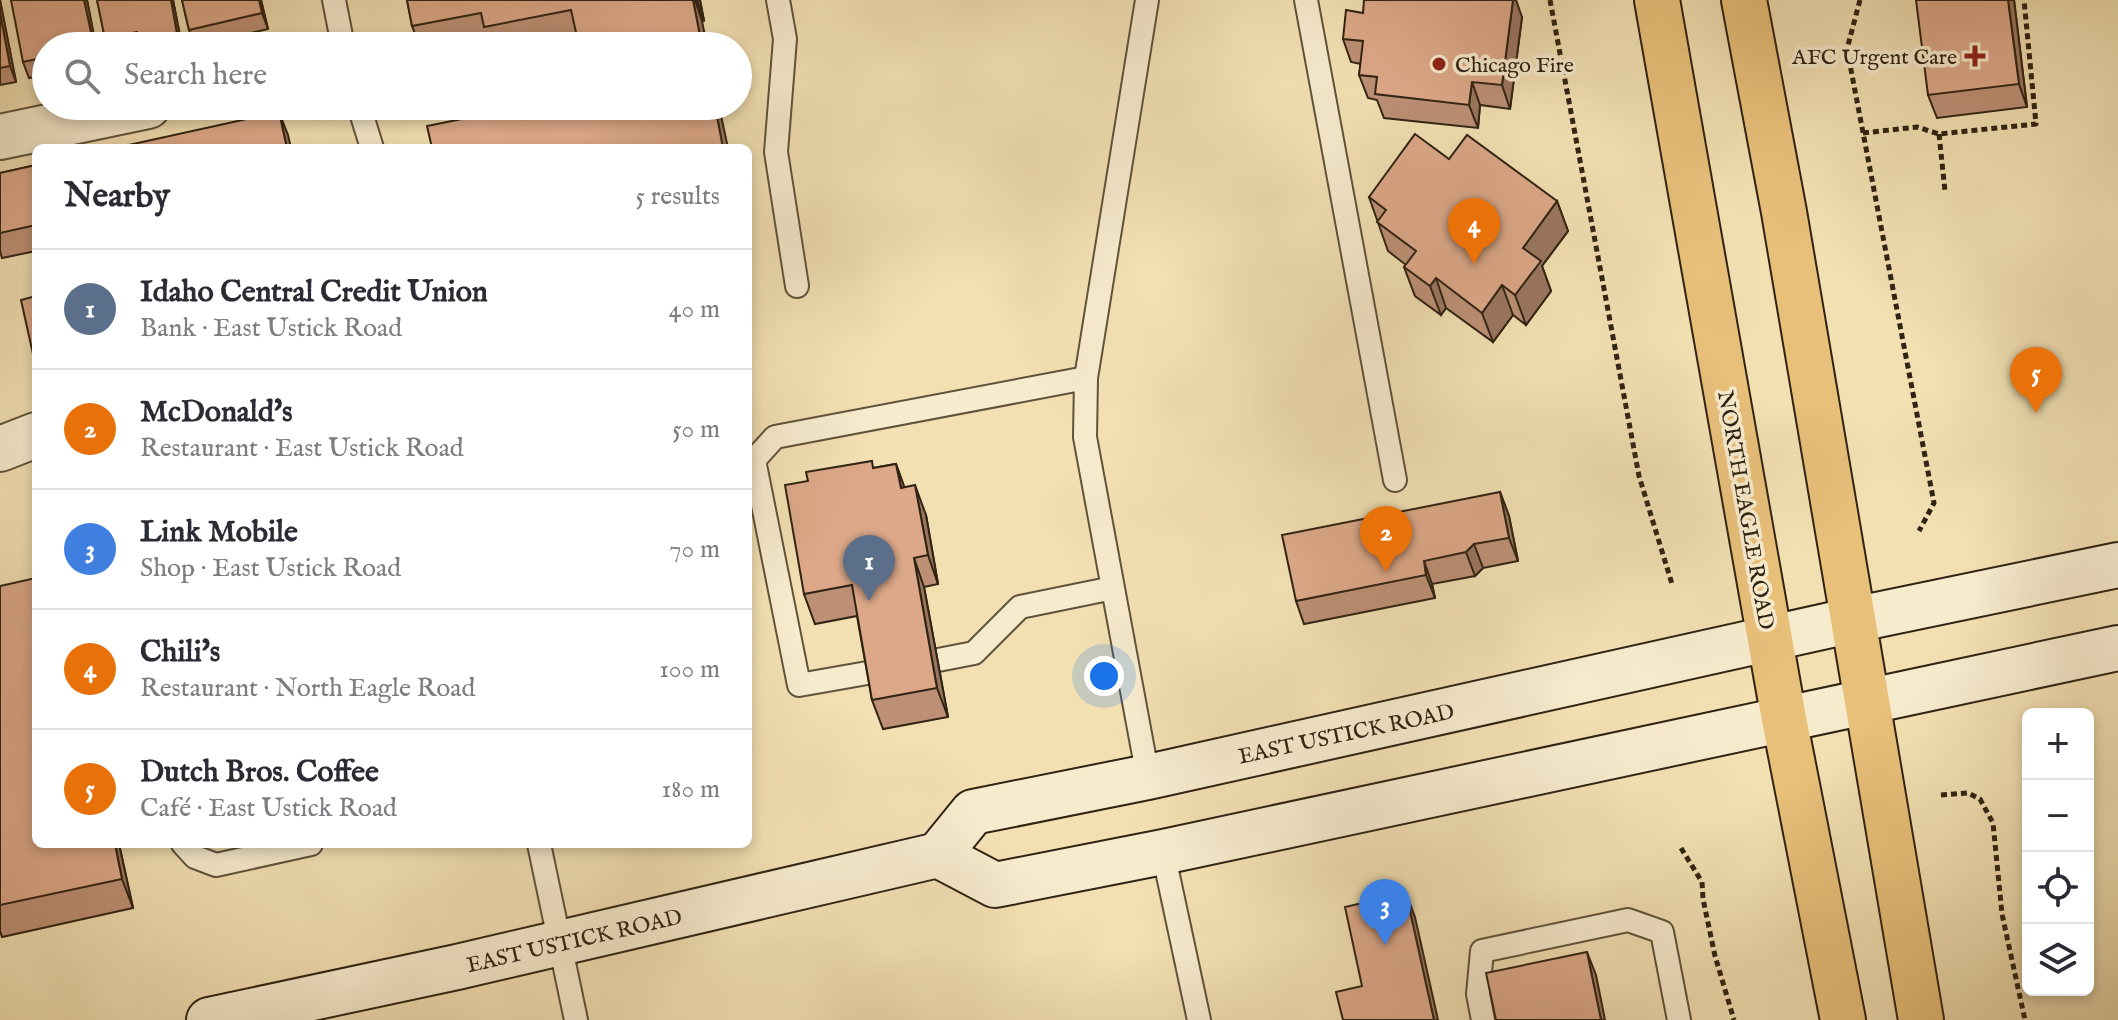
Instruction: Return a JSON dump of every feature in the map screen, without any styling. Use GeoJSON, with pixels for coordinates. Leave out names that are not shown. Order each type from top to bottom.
{"type":"FeatureCollection","features":[{"type":"Feature","properties":{"kind":"highway","name":"NORTH EAGLE ROAD"},"geometry":{"type":"LineString","coordinates":[[1657,0],[1784,719],[1843,1020]]}},
{"type":"Feature","properties":{"kind":"highway"},"geometry":{"type":"LineString","coordinates":[[1744,0],[1784,212],[1921,1020]]}},
{"type":"Feature","properties":{"kind":"main road"},"geometry":{"type":"LineString","coordinates":[[0,137],[81,120]]}},
{"type":"Feature","properties":{"kind":"main road"},"geometry":{"type":"LineString","coordinates":[[0,449],[32,437]]}},
{"type":"Feature","properties":{"kind":"main road"},"geometry":{"type":"LineString","coordinates":[[1853,620],[2118,565]]}},
{"type":"Feature","properties":{"kind":"main road","name":"EAST USTICK ROAD"},"geometry":{"type":"LineString","coordinates":[[209,1020],[938,855],[973,812],[1148,777],[1853,620]]}},
{"type":"Feature","properties":{"kind":"main road"},"geometry":{"type":"LineString","coordinates":[[938,855],[995,885],[1163,852],[2118,648]]}},
{"type":"Feature","properties":{"kind":"lane"},"geometry":{"type":"LineString","coordinates":[[334,0],[340,32]]}},
{"type":"Feature","properties":{"kind":"lane"},"geometry":{"type":"LineString","coordinates":[[778,0],[785,39],[776,152],[797,286]]}},
{"type":"Feature","properties":{"kind":"lane"},"geometry":{"type":"LineString","coordinates":[[1147,0],[1086,378],[1085,437],[1148,777]]}},
{"type":"Feature","properties":{"kind":"lane"},"geometry":{"type":"LineString","coordinates":[[1306,0],[1395,480]]}},
{"type":"Feature","properties":{"kind":"lane"},"geometry":{"type":"LineString","coordinates":[[363,120],[371,144]]}},
{"type":"Feature","properties":{"kind":"lane"},"geometry":{"type":"LineString","coordinates":[[873,672],[799,685],[754,460],[775,437],[1086,378]]}},
{"type":"Feature","properties":{"kind":"lane"},"geometry":{"type":"LineString","coordinates":[[938,660],[974,653],[1020,607],[1113,588]]}},
{"type":"Feature","properties":{"kind":"lane"},"geometry":{"type":"LineString","coordinates":[[187,848],[195,857],[216,865],[293,848]]}},
{"type":"Feature","properties":{"kind":"lane"},"geometry":{"type":"LineString","coordinates":[[540,848],[576,1020]]}},
{"type":"Feature","properties":{"kind":"lane"},"geometry":{"type":"LineString","coordinates":[[1163,852],[1199,1020]]}},
{"type":"Feature","properties":{"kind":"lane"},"geometry":{"type":"LineString","coordinates":[[1483,1020],[1478,994],[1482,951],[1628,920],[1662,932],[1679,1020]]}},
{"type":"Feature","properties":{"kind":"path"},"geometry":{"type":"LineString","coordinates":[[1550,0],[1639,476],[1672,584]]}},
{"type":"Feature","properties":{"kind":"path"},"geometry":{"type":"LineString","coordinates":[[1860,0],[1847,49],[1934,503],[1919,531]]}},
{"type":"Feature","properties":{"kind":"path"},"geometry":{"type":"LineString","coordinates":[[1862,133],[1917,127],[1939,134],[2036,124],[2024,0]]}},
{"type":"Feature","properties":{"kind":"path"},"geometry":{"type":"LineString","coordinates":[[1939,134],[1945,191]]}},
{"type":"Feature","properties":{"kind":"path"},"geometry":{"type":"LineString","coordinates":[[1941,795],[1968,793],[1980,799],[1988,809],[1993,823],[2002,914],[2025,1020]]}},
{"type":"Feature","properties":{"kind":"path"},"geometry":{"type":"LineString","coordinates":[[1681,848],[1702,882],[1715,956],[1734,1020]]}},
{"type":"Feature","properties":{"kind":"building"},"geometry":{"type":"Polygon","coordinates":[[[11,0],[84,0],[91,32],[32,32],[32,60],[23,62],[11,0]]]}},
{"type":"Feature","properties":{"kind":"building"},"geometry":{"type":"Polygon","coordinates":[[[97,0],[171,0],[177,32],[104,32],[97,0]]]}},
{"type":"Feature","properties":{"kind":"building"},"geometry":{"type":"Polygon","coordinates":[[[182,0],[259,0],[262,13],[189,30],[182,0]]]}},
{"type":"Feature","properties":{"kind":"building"},"geometry":{"type":"Polygon","coordinates":[[[407,0],[693,0],[699,32],[576,32],[571,10],[484,27],[481,13],[412,26],[407,0]]]}},
{"type":"Feature","properties":{"kind":"building","name":"Chicago Fire"},"geometry":{"type":"Polygon","coordinates":[[[1364,0],[1513,0],[1502,85],[1472,82],[1469,105],[1375,94],[1377,77],[1359,75],[1363,41],[1343,39],[1346,10],[1363,13],[1364,0]]]}},
{"type":"Feature","properties":{"kind":"building","name":"AFC Urgent Care"},"geometry":{"type":"Polygon","coordinates":[[[1916,0],[2008,0],[2019,84],[1928,95],[1916,0]]]}},
{"type":"Feature","properties":{"kind":"building"},"geometry":{"type":"Polygon","coordinates":[[[0,13],[10,66],[0,68],[0,13]]]}},
{"type":"Feature","properties":{"kind":"building"},"geometry":{"type":"Polygon","coordinates":[[[243,120],[281,120],[286,144],[133,144],[243,120]]]}},
{"type":"Feature","properties":{"kind":"building"},"geometry":{"type":"Polygon","coordinates":[[[457,120],[718,120],[722,144],[431,144],[427,126],[457,120]]]}},
{"type":"Feature","properties":{"kind":"building"},"geometry":{"type":"Polygon","coordinates":[[[1415,134],[1449,159],[1467,135],[1557,201],[1523,248],[1541,261],[1515,295],[1502,285],[1482,313],[1436,278],[1430,286],[1404,267],[1416,251],[1377,222],[1386,210],[1369,197],[1415,134]]]}},
{"type":"Feature","properties":{"kind":"building"},"geometry":{"type":"Polygon","coordinates":[[[32,166],[32,226],[0,233],[0,173],[32,166]]]}},
{"type":"Feature","properties":{"kind":"building"},"geometry":{"type":"Polygon","coordinates":[[[32,297],[32,350],[21,300],[32,297]]]}},
{"type":"Feature","properties":{"kind":"building"},"geometry":{"type":"Polygon","coordinates":[[[872,461],[873,468],[896,464],[901,488],[915,485],[928,555],[914,558],[937,688],[872,700],[852,585],[804,594],[785,485],[808,481],[806,472],[872,461]]]}},
{"type":"Feature","properties":{"kind":"building"},"geometry":{"type":"Polygon","coordinates":[[[1500,492],[1509,538],[1474,544],[1466,552],[1424,561],[1426,575],[1296,601],[1282,535],[1500,492]]]}},
{"type":"Feature","properties":{"kind":"building"},"geometry":{"type":"Polygon","coordinates":[[[32,579],[32,848],[116,848],[122,879],[0,905],[0,586],[32,579]]]}},
{"type":"Feature","properties":{"kind":"building"},"geometry":{"type":"Polygon","coordinates":[[[1406,893],[1434,1020],[1343,1020],[1336,992],[1362,986],[1345,907],[1406,893]]]}},
{"type":"Feature","properties":{"kind":"building"},"geometry":{"type":"Polygon","coordinates":[[[1587,952],[1601,1020],[1496,1020],[1486,973],[1587,952]]]}},
{"type":"Feature","properties":{"kind":"place","name":"AFC Urgent Care"},"geometry":{"type":"Point","coordinates":[1975,56]}},
{"type":"Feature","properties":{"kind":"place","name":"Chicago Fire"},"geometry":{"type":"Point","coordinates":[1439,64]}},
{"type":"Feature","properties":{"kind":"place","name":"Chili's"},"geometry":{"type":"Point","coordinates":[1474,264]}},
{"type":"Feature","properties":{"kind":"place","name":"Dutch Bros. Coffee"},"geometry":{"type":"Point","coordinates":[2036,413]}},
{"type":"Feature","properties":{"kind":"place","name":"McDonald's"},"geometry":{"type":"Point","coordinates":[1386,572]}},
{"type":"Feature","properties":{"kind":"place","name":"Idaho Central Credit Union"},"geometry":{"type":"Point","coordinates":[869,601]}},
{"type":"Feature","properties":{"kind":"place","name":"Link Mobile"},"geometry":{"type":"Point","coordinates":[1385,945]}}]}
